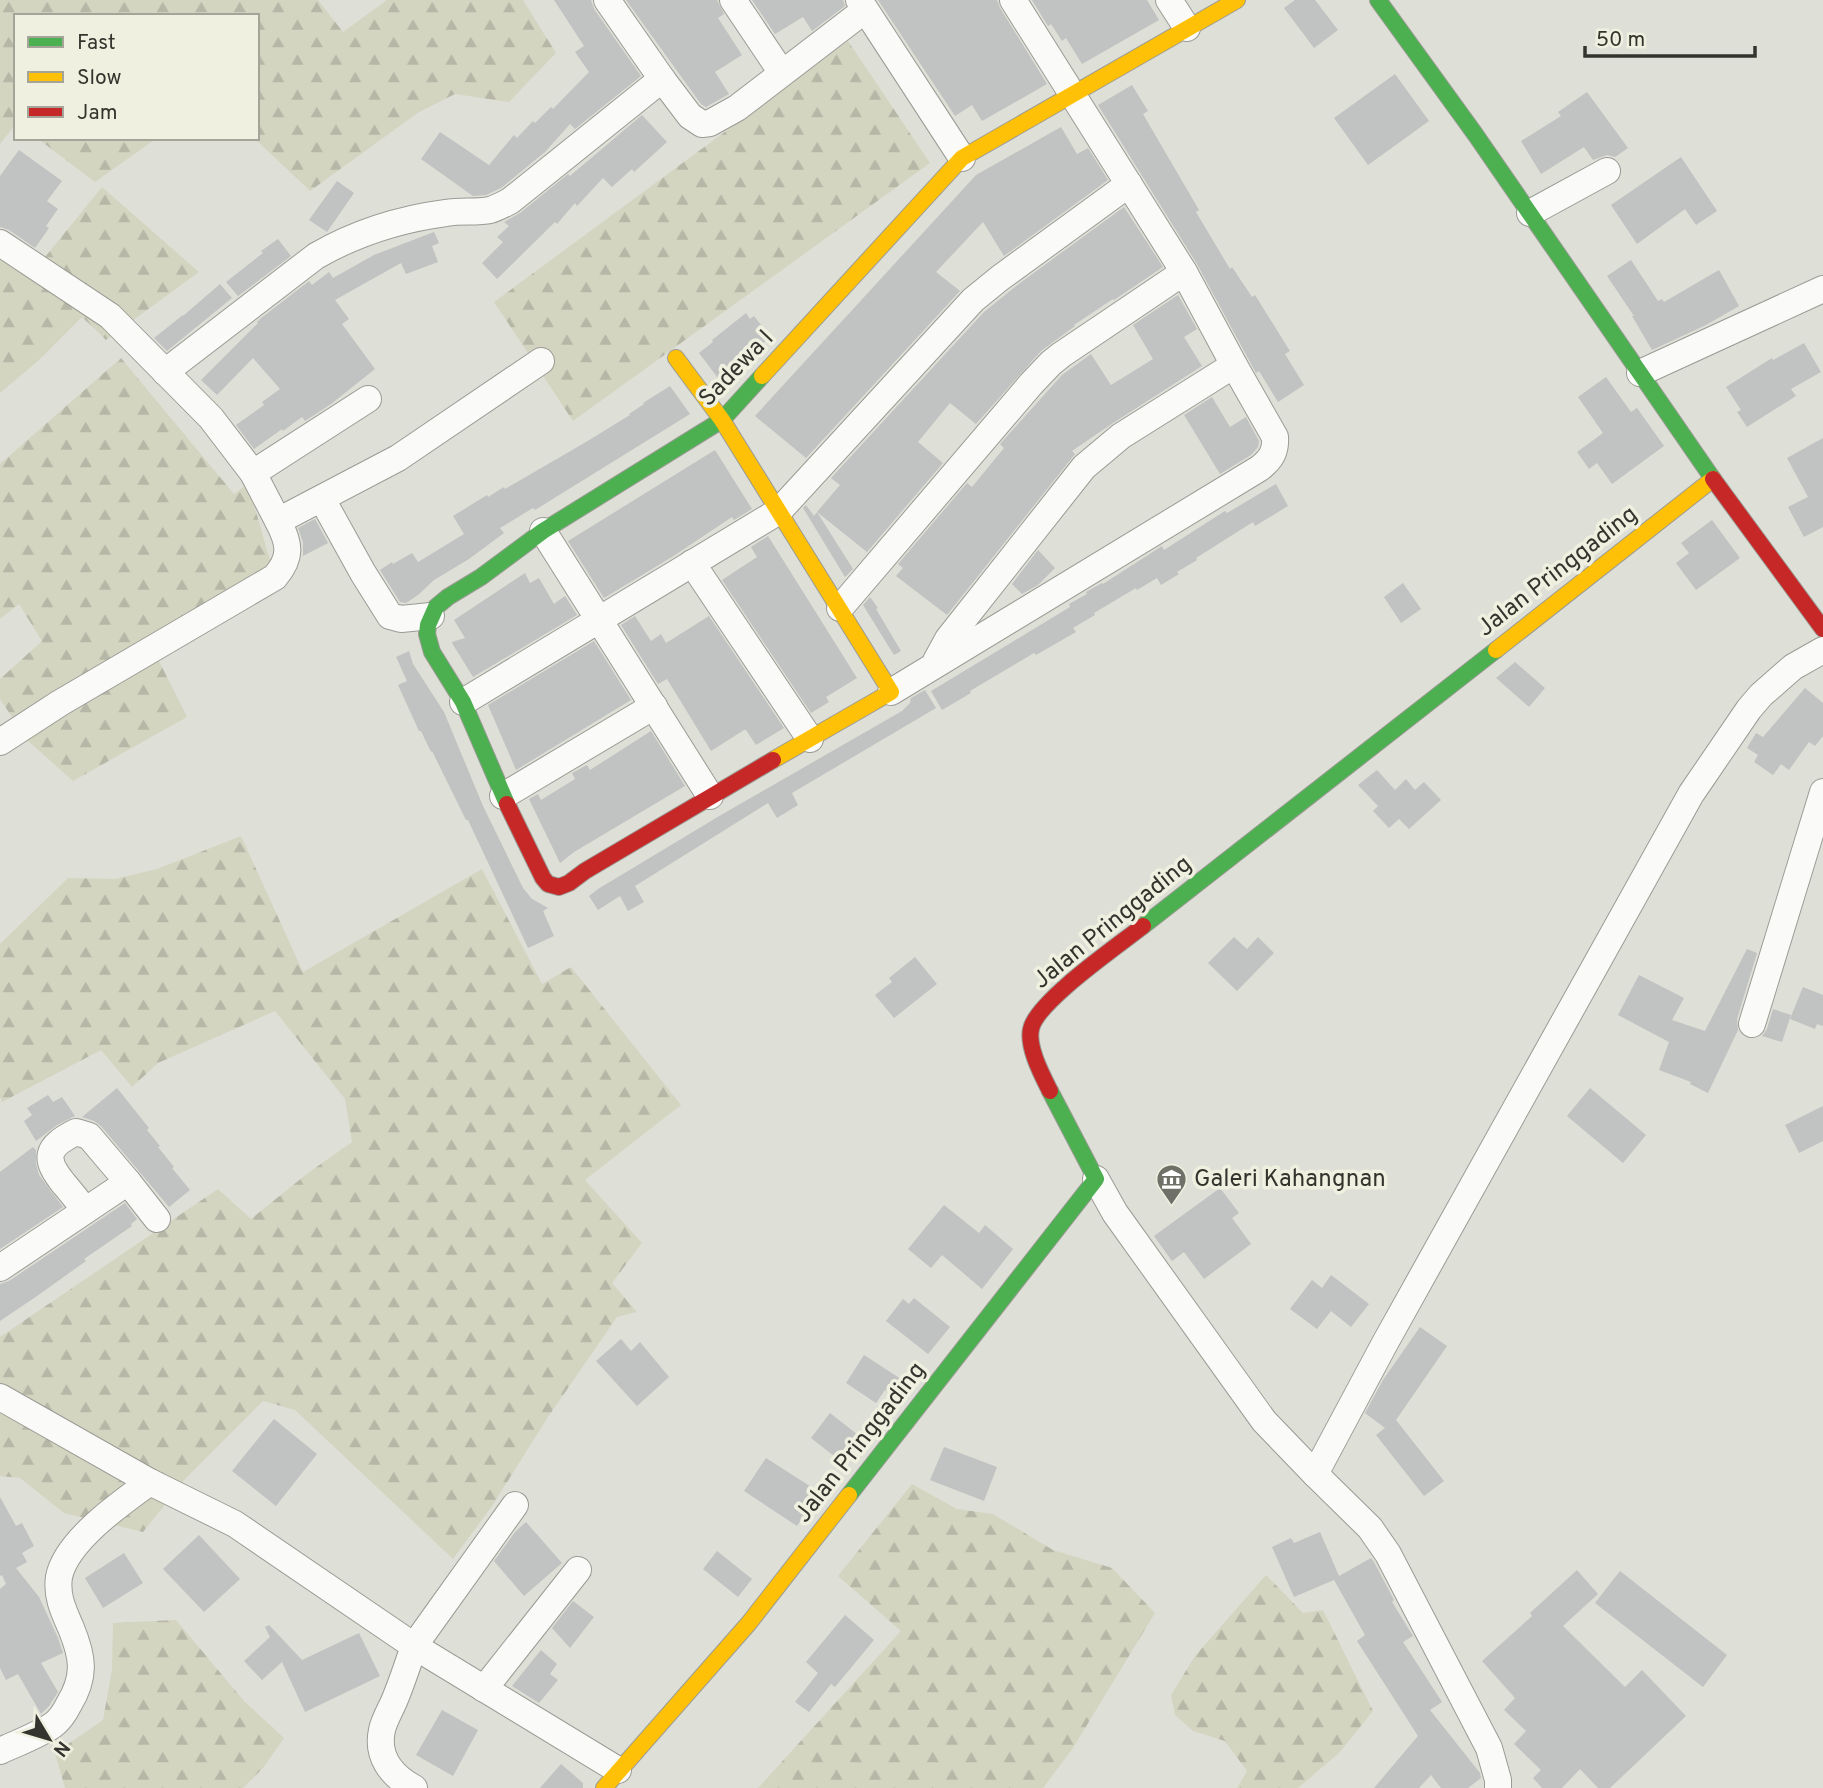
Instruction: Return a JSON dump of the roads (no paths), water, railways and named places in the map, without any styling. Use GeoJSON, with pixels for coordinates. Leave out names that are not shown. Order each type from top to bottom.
{"type":"FeatureCollection","features":[{"type":"Feature","properties":{"kind":"street"},"geometry":{"type":"LineString","coordinates":[[607,0],[690,116],[702,124],[710,123],[737,108],[862,5],[962,158]]}},
{"type":"Feature","properties":{"kind":"street"},"geometry":{"type":"LineString","coordinates":[[733,0],[782,73]]}},
{"type":"Feature","properties":{"kind":"street"},"geometry":{"type":"LineString","coordinates":[[322,499],[390,616],[401,619],[430,616],[427,634],[432,652],[463,702],[503,796],[543,878],[550,886],[558,888],[710,796],[891,692],[1270,460],[1275,437],[1184,272],[1013,0]]}},
{"type":"Feature","properties":{"kind":"street"},"geometry":{"type":"LineString","coordinates":[[1169,0],[1187,28]]}},
{"type":"Feature","properties":{"kind":"street","name":"Sadewa I"},"geometry":{"type":"LineString","coordinates":[[430,616],[447,597],[481,577],[543,531],[722,421],[962,158],[1237,0]]}},
{"type":"Feature","properties":{"kind":"street"},"geometry":{"type":"LineString","coordinates":[[1378,0],[1468,124],[1713,479],[1823,629]]}},
{"type":"Feature","properties":{"kind":"street"},"geometry":{"type":"LineString","coordinates":[[165,372],[316,256],[339,243],[369,230],[398,222],[447,212],[493,209],[510,201],[662,79]]}},
{"type":"Feature","properties":{"kind":"street"},"geometry":{"type":"LineString","coordinates":[[1530,213],[1607,172]]}},
{"type":"Feature","properties":{"kind":"street"},"geometry":{"type":"LineString","coordinates":[[463,702],[779,511],[973,300],[1129,184]]}},
{"type":"Feature","properties":{"kind":"street"},"geometry":{"type":"LineString","coordinates":[[0,243],[110,316],[211,418],[253,473],[284,533],[288,547],[283,567],[275,577],[0,742]]}},
{"type":"Feature","properties":{"kind":"street"},"geometry":{"type":"LineString","coordinates":[[840,608],[1031,383],[1051,363],[1184,272]]}},
{"type":"Feature","properties":{"kind":"street"},"geometry":{"type":"LineString","coordinates":[[1640,373],[1823,289]]}},
{"type":"Feature","properties":{"kind":"street"},"geometry":{"type":"LineString","coordinates":[[676,358],[722,421],[891,692]]}},
{"type":"Feature","properties":{"kind":"street"},"geometry":{"type":"LineString","coordinates":[[278,521],[398,458],[541,361]]}},
{"type":"Feature","properties":{"kind":"street"},"geometry":{"type":"LineString","coordinates":[[933,666],[948,639],[1084,467],[1121,436],[1234,365]]}},
{"type":"Feature","properties":{"kind":"street"},"geometry":{"type":"LineString","coordinates":[[253,473],[368,399]]}},
{"type":"Feature","properties":{"kind":"street","name":"Jalan Pringgading"},"geometry":{"type":"LineString","coordinates":[[611,1779],[749,1623],[1096,1179],[1039,1069],[1030,1038],[1036,1016],[1052,998],[1713,479]]}},
{"type":"Feature","properties":{"kind":"street"},"geometry":{"type":"LineString","coordinates":[[543,531],[710,796]]}},
{"type":"Feature","properties":{"kind":"street"},"geometry":{"type":"LineString","coordinates":[[692,563],[810,739]]}},
{"type":"Feature","properties":{"kind":"street"},"geometry":{"type":"LineString","coordinates":[[1315,1474],[1385,1343],[1691,794],[1761,695],[1793,667],[1823,649]]}},
{"type":"Feature","properties":{"kind":"street"},"geometry":{"type":"LineString","coordinates":[[503,796],[654,706]]}},
{"type":"Feature","properties":{"kind":"street"},"geometry":{"type":"LineString","coordinates":[[1752,1024],[1823,792]]}},
{"type":"Feature","properties":{"kind":"street"},"geometry":{"type":"LineString","coordinates":[[85,1210],[51,1167],[50,1162],[51,1152],[76,1132],[89,1136],[109,1157],[158,1219]]}},
{"type":"Feature","properties":{"kind":"street"},"geometry":{"type":"LineString","coordinates":[[1096,1179],[1115,1213],[1264,1421],[1370,1528],[1388,1554],[1489,1748],[1498,1788]]}},
{"type":"Feature","properties":{"kind":"street"},"geometry":{"type":"LineString","coordinates":[[2,1263],[128,1182]]}},
{"type":"Feature","properties":{"kind":"street"},"geometry":{"type":"LineString","coordinates":[[0,1397],[150,1482],[235,1524],[414,1646],[484,1689],[611,1779]]}},
{"type":"Feature","properties":{"kind":"street"},"geometry":{"type":"LineString","coordinates":[[0,1751],[53,1725],[62,1717],[73,1699],[82,1672],[80,1651],[59,1598],[59,1576],[68,1557],[85,1535],[118,1505],[150,1482]]}},
{"type":"Feature","properties":{"kind":"street"},"geometry":{"type":"LineString","coordinates":[[414,1788],[401,1781],[383,1759],[382,1730],[414,1646],[515,1505]]}},
{"type":"Feature","properties":{"kind":"street"},"geometry":{"type":"LineString","coordinates":[[484,1689],[578,1570]]}},
{"type":"Feature","properties":{"kind":"place","name":"Galeri Kahangnan"},"geometry":{"type":"Point","coordinates":[1171,1207]}}]}
